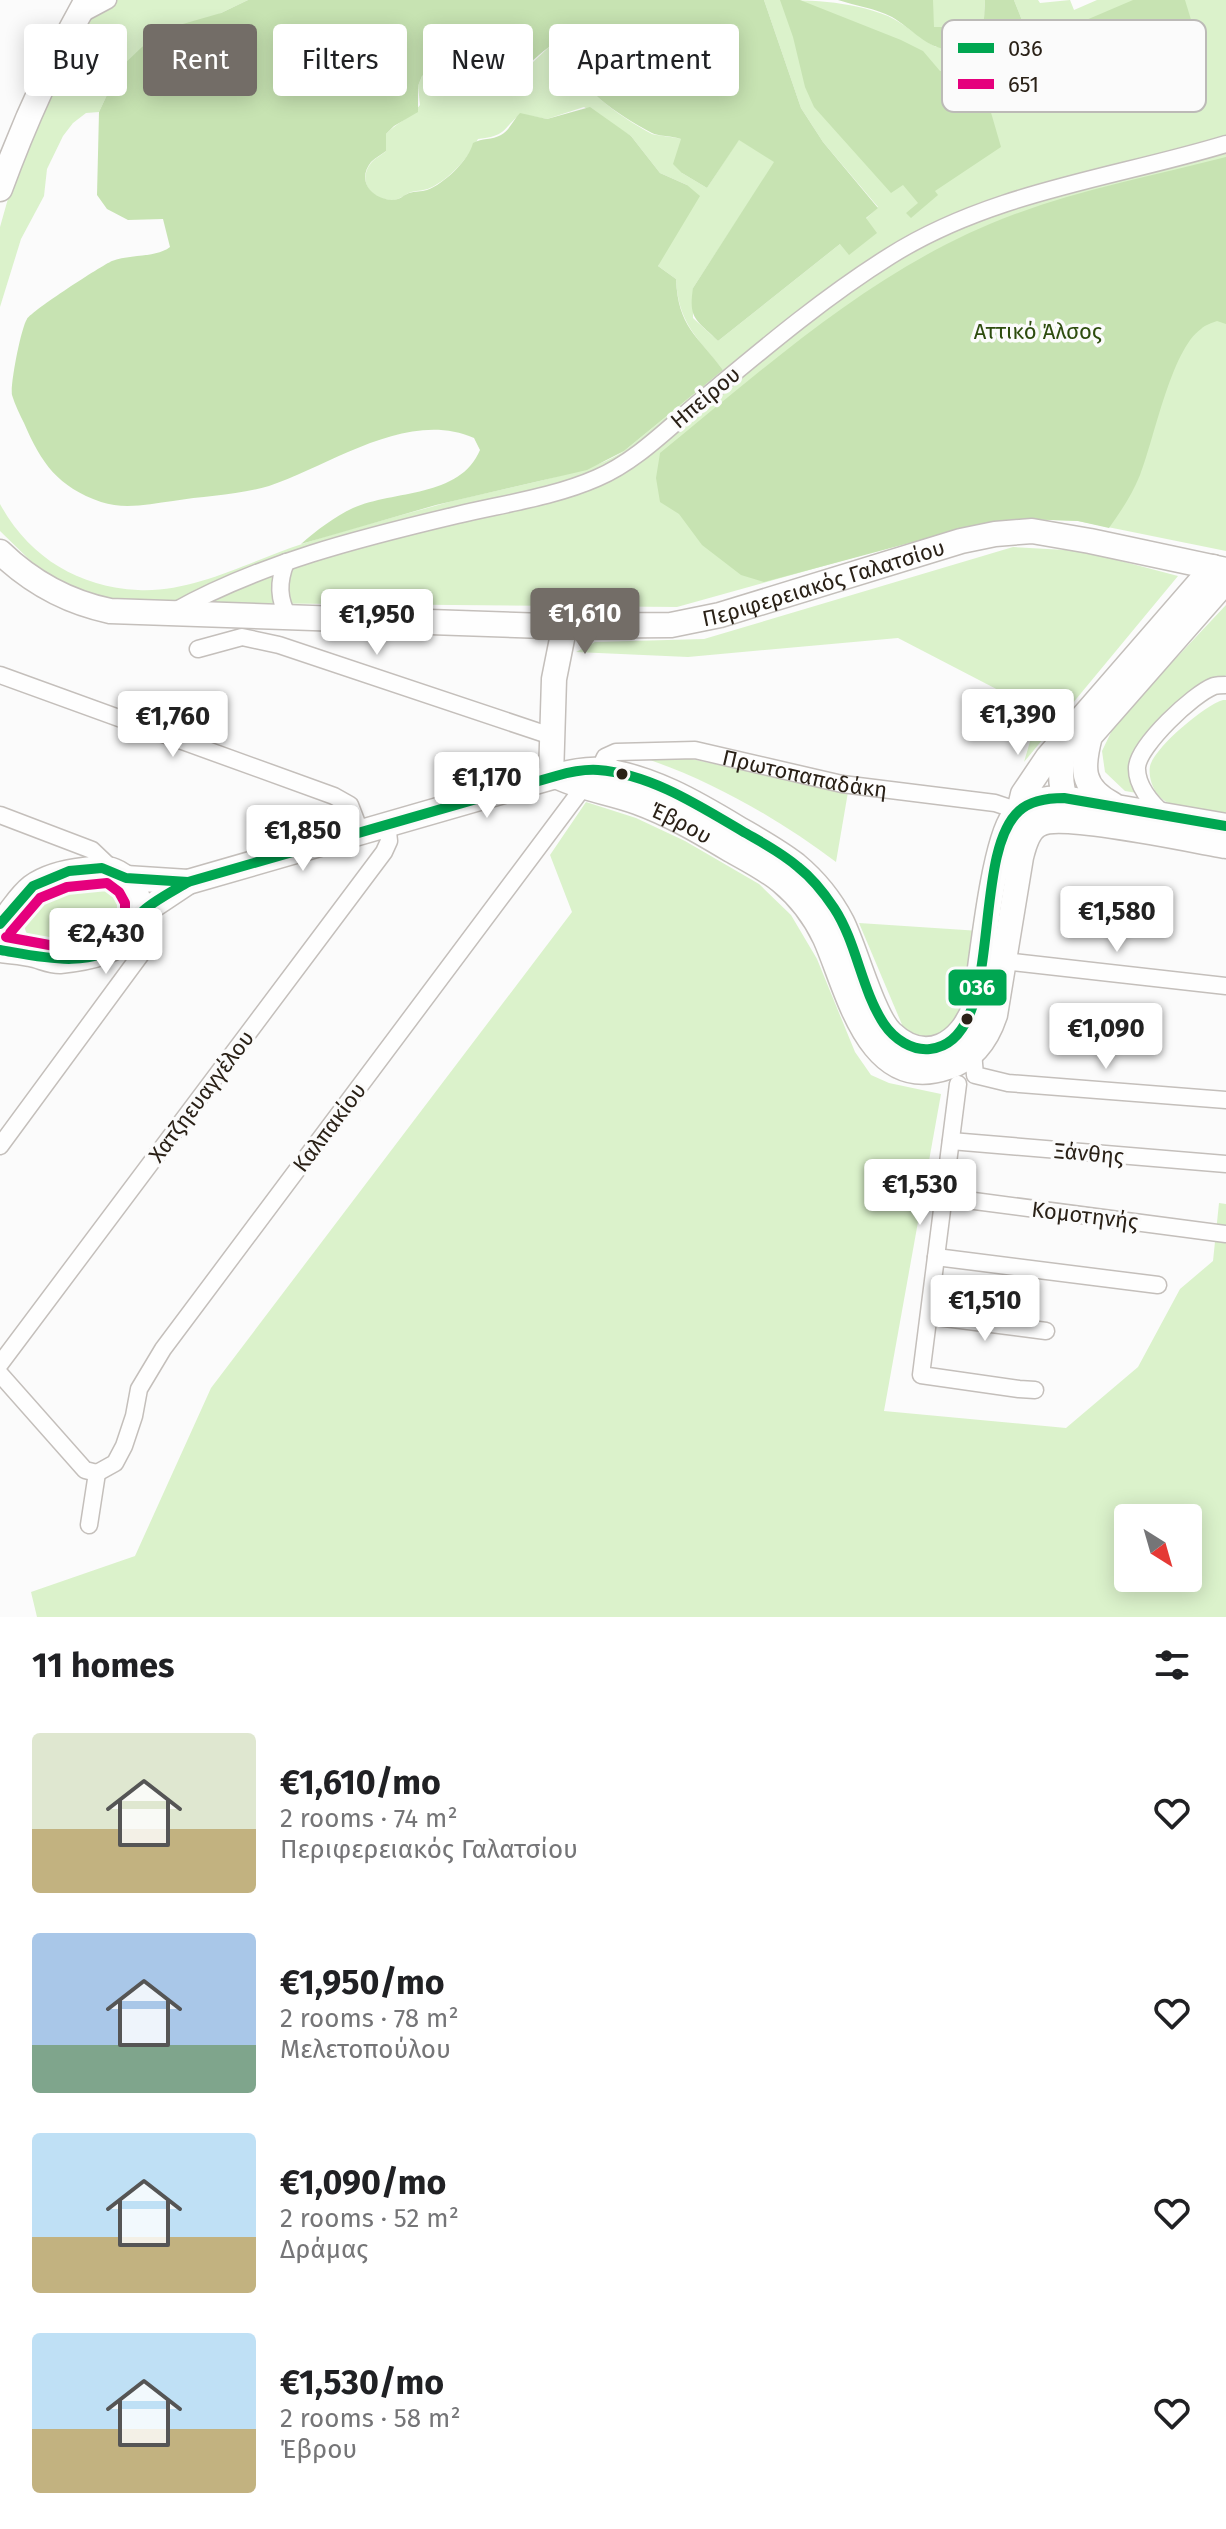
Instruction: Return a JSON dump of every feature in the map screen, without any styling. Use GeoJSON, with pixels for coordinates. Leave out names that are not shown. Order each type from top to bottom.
{"type":"FeatureCollection","features":[{"type":"Feature","properties":{"kind":"main road"},"geometry":{"type":"LineString","coordinates":[[0,189],[40,90],[82,8]]}},
{"type":"Feature","properties":{"kind":"main road","name":"Περιφερειακός Γαλατσίου"},"geometry":{"type":"LineString","coordinates":[[0,552],[24,574],[69,600],[110,611],[555,625],[671,625],[720,615],[961,541],[1032,531],[1090,541],[1222,573]]}},
{"type":"Feature","properties":{"kind":"main road"},"geometry":{"type":"LineString","coordinates":[[1117,807],[1097,796],[1085,779],[1084,759],[1090,736],[1222,573]]}},
{"type":"Feature","properties":{"kind":"main road","name":"Έβρου"},"geometry":{"type":"LineString","coordinates":[[554,763],[642,781],[686,799],[798,866],[816,885],[841,921],[887,1028],[905,1043],[925,1049],[938,1047],[953,1041],[971,1018],[1000,854],[1008,826],[1019,811],[1023,794],[1033,777],[1070,731],[1222,573]]}},
{"type":"Feature","properties":{"kind":"main road"},"geometry":{"type":"LineString","coordinates":[[188,882],[120,874],[102,868],[69,871],[33,886],[8,916],[23,945],[33,954],[46,960],[60,961],[91,956],[128,938],[138,920],[188,882],[387,823],[554,763],[554,679],[563,645],[555,625]]}},
{"type":"Feature","properties":{"kind":"main road"},"geometry":{"type":"LineString","coordinates":[[1070,731],[1061,756],[1064,798],[1073,822]]}},
{"type":"Feature","properties":{"kind":"main road","name":"Έβρου"},"geometry":{"type":"LineString","coordinates":[[554,763],[579,787],[620,796],[676,819],[783,883],[811,913],[824,936],[860,1025],[875,1049],[905,1067],[935,1071]]}},
{"type":"Feature","properties":{"kind":"main road"},"geometry":{"type":"LineString","coordinates":[[1019,811],[1042,799],[1064,798],[1226,826]]}},
{"type":"Feature","properties":{"kind":"main road"},"geometry":{"type":"LineString","coordinates":[[935,1071],[974,1063],[990,1029],[1021,857],[1027,838],[1039,824],[1047,821],[1073,822],[1226,846]]}},
{"type":"Feature","properties":{"kind":"main road"},"geometry":{"type":"LineString","coordinates":[[120,874],[138,896],[138,920]]}},
{"type":"Feature","properties":{"kind":"main road"},"geometry":{"type":"LineString","coordinates":[[0,950],[33,954]]}},
{"type":"Feature","properties":{"kind":"street"},"geometry":{"type":"LineString","coordinates":[[82,8],[108,0]]}},
{"type":"Feature","properties":{"kind":"street","name":"Ηπείρου"},"geometry":{"type":"LineString","coordinates":[[168,615],[199,597],[286,562],[350,542],[597,479],[632,458],[834,294],[914,242],[1040,192],[1226,144]]}},
{"type":"Feature","properties":{"kind":"street"},"geometry":{"type":"LineString","coordinates":[[286,562],[281,573],[280,596],[289,618]]}},
{"type":"Feature","properties":{"kind":"street"},"geometry":{"type":"LineString","coordinates":[[198,649],[242,637],[279,645],[554,763]]}},
{"type":"Feature","properties":{"kind":"street"},"geometry":{"type":"LineString","coordinates":[[0,675],[334,796],[350,805],[360,831]]}},
{"type":"Feature","properties":{"kind":"street"},"geometry":{"type":"LineString","coordinates":[[1165,815],[1151,803],[1143,789],[1137,769],[1141,753],[1197,696],[1214,686],[1226,685]]}},
{"type":"Feature","properties":{"kind":"street","name":"Πρωτοπαπαδάκη"},"geometry":{"type":"LineString","coordinates":[[599,770],[605,757],[616,752],[695,750],[842,784],[995,803],[1019,811]]}},
{"type":"Feature","properties":{"kind":"street","name":"Καλπακίου"},"geometry":{"type":"LineString","coordinates":[[97,1473],[115,1463],[124,1446],[139,1389],[163,1349],[579,793],[579,787]]}},
{"type":"Feature","properties":{"kind":"street"},"geometry":{"type":"LineString","coordinates":[[0,815],[92,850],[120,874]]}},
{"type":"Feature","properties":{"kind":"street","name":"Χατζηευαγγέλου"},"geometry":{"type":"LineString","coordinates":[[0,1364],[384,852],[389,841],[387,823]]}},
{"type":"Feature","properties":{"kind":"street"},"geometry":{"type":"LineString","coordinates":[[0,1146],[150,942],[149,935],[138,920]]}},
{"type":"Feature","properties":{"kind":"street"},"geometry":{"type":"LineString","coordinates":[[1004,961],[1226,986]]}},
{"type":"Feature","properties":{"kind":"street"},"geometry":{"type":"LineString","coordinates":[[1035,1390],[921,1375],[958,1084],[974,1063],[1008,1083],[1226,1100]]}},
{"type":"Feature","properties":{"kind":"street","name":"Έβρου"},"geometry":{"type":"LineString","coordinates":[[935,1071],[958,1084]]}},
{"type":"Feature","properties":{"kind":"street","name":"Ξάνθης"},"geometry":{"type":"LineString","coordinates":[[951,1141],[1226,1164]]}},
{"type":"Feature","properties":{"kind":"street","name":"Κομοτηνής"},"geometry":{"type":"LineString","coordinates":[[944,1197],[1226,1234]]}},
{"type":"Feature","properties":{"kind":"street"},"geometry":{"type":"LineString","coordinates":[[936,1257],[1158,1285]]}},
{"type":"Feature","properties":{"kind":"street"},"geometry":{"type":"LineString","coordinates":[[929,1316],[1046,1331]]}},
{"type":"Feature","properties":{"kind":"street"},"geometry":{"type":"LineString","coordinates":[[0,1374],[85,1470],[97,1473],[89,1525]]}},
{"type":"Feature","properties":{"kind":"green space"},"geometry":{"type":"Polygon","coordinates":[[[103,0],[248,0],[201,24],[143,24],[143,56],[127,65],[127,24],[87,24],[103,0]]]}},
{"type":"Feature","properties":{"kind":"green space"},"geometry":{"type":"Polygon","coordinates":[[[248,0],[764,0],[801,108],[823,142],[878,208],[866,218],[877,233],[849,255],[840,244],[718,341],[693,313],[693,288],[774,162],[739,140],[707,188],[673,164],[681,139],[654,134],[597,96],[739,96],[739,24],[549,24],[549,47],[533,60],[533,24],[423,24],[423,76],[418,86],[418,112],[386,134],[386,151],[367,169],[368,188],[378,196],[395,200],[409,193],[425,191],[448,177],[461,164],[473,143],[501,135],[520,113],[547,119],[590,107],[631,136],[660,173],[687,185],[700,196],[658,266],[676,279],[685,320],[723,370],[624,451],[587,470],[436,505],[301,544],[353,508],[442,485],[457,477],[470,466],[480,450],[474,438],[449,431],[423,430],[370,443],[258,489],[137,506],[101,502],[62,481],[44,462],[30,437],[12,395],[22,333],[32,314],[105,265],[119,259],[158,253],[170,247],[163,219],[128,220],[107,209],[97,195],[99,112],[106,96],[127,96],[127,61],[143,46],[143,96],[257,96],[257,24],[183,24],[221,13],[248,0]]]}},
{"type":"Feature","properties":{"kind":"green space","name":"Αττικό Άλσος"},"geometry":{"type":"Polygon","coordinates":[[[764,0],[827,2],[858,7],[894,19],[936,47],[942,44],[942,112],[1206,112],[1206,20],[1022,20],[1014,0],[1038,0],[1040,3],[1070,0],[1074,10],[1097,0],[1226,0],[1226,551],[1078,521],[1025,519],[984,523],[920,539],[677,607],[219,603],[108,598],[84,592],[41,571],[0,531],[0,504],[25,539],[41,554],[76,575],[116,588],[159,590],[180,586],[350,529],[606,461],[624,451],[723,370],[690,329],[681,307],[676,279],[658,266],[687,185],[660,173],[631,136],[584,107],[547,119],[520,114],[499,134],[478,139],[451,174],[428,189],[396,199],[374,194],[366,183],[367,170],[386,151],[386,134],[420,105],[418,86],[423,75],[423,96],[533,96],[533,62],[549,47],[549,96],[597,96],[652,134],[682,139],[682,173],[707,188],[739,139],[775,162],[693,288],[693,318],[718,341],[840,244],[878,207],[823,142],[801,108],[764,0]]]}},
{"type":"Feature","properties":{"kind":"green space"},"geometry":{"type":"Polygon","coordinates":[[[780,0],[800,0],[923,51],[942,71],[942,112],[991,112],[1001,147],[935,191],[938,195],[911,218],[906,213],[918,203],[903,185],[891,193],[814,107],[805,87],[780,0]]]}},
{"type":"Feature","properties":{"kind":"green space"},"geometry":{"type":"Polygon","coordinates":[[[838,0],[933,0],[934,27],[942,27],[942,48],[926,42],[886,14],[838,0]]]}},
{"type":"Feature","properties":{"kind":"green space","name":"Αττικό Άλσος"},"geometry":{"type":"Polygon","coordinates":[[[933,0],[985,0],[984,20],[942,20],[942,27],[933,27],[933,0]]]}},
{"type":"Feature","properties":{"kind":"green space"},"geometry":{"type":"Polygon","coordinates":[[[985,0],[1014,0],[1022,20],[984,20],[985,0]]]}},
{"type":"Feature","properties":{"kind":"green space"},"geometry":{"type":"Polygon","coordinates":[[[1133,0],[1185,0],[1191,20],[1086,20],[1133,0]]]}},
{"type":"Feature","properties":{"kind":"green space"},"geometry":{"type":"Polygon","coordinates":[[[50,96],[106,96],[99,112],[86,113],[63,136],[47,169],[44,196],[21,239],[0,307],[0,227],[11,188],[50,96]]]}},
{"type":"Feature","properties":{"kind":"green space"},"geometry":{"type":"Polygon","coordinates":[[[1226,157],[1226,324],[1217,321],[1190,340],[1172,375],[1140,475],[1109,528],[1078,521],[1025,519],[984,523],[764,582],[741,575],[702,545],[679,514],[660,502],[656,478],[660,453],[785,351],[872,288],[965,235],[1015,214],[1093,190],[1226,157]]]}},
{"type":"Feature","properties":{"kind":"green space"},"geometry":{"type":"Polygon","coordinates":[[[1013,547],[1083,551],[1178,576],[1024,762],[1039,711],[898,638],[688,657],[576,652],[595,642],[704,639],[1013,547]]]}},
{"type":"Feature","properties":{"kind":"green space"},"geometry":{"type":"Polygon","coordinates":[[[1226,605],[1226,675],[1185,701],[1141,742],[1137,793],[1125,791],[1105,772],[1102,751],[1116,722],[1226,605]]]}},
{"type":"Feature","properties":{"kind":"green space"},"geometry":{"type":"Polygon","coordinates":[[[1226,700],[1226,821],[1211,813],[1177,806],[1162,799],[1154,788],[1150,770],[1154,758],[1171,738],[1205,710],[1226,700]]]}},
{"type":"Feature","properties":{"kind":"green space"},"geometry":{"type":"Polygon","coordinates":[[[682,757],[848,792],[836,862],[747,804],[650,760],[682,757]]]}},
{"type":"Feature","properties":{"kind":"green space"},"geometry":{"type":"Polygon","coordinates":[[[586,802],[636,818],[685,841],[759,884],[791,915],[817,959],[855,1052],[871,1075],[889,1083],[941,1094],[884,1411],[1066,1428],[1138,1367],[1180,1289],[1213,1261],[1219,1203],[1226,1204],[1226,1617],[37,1617],[31,1592],[135,1556],[211,1388],[572,912],[550,855],[586,802]]]}},
{"type":"Feature","properties":{"kind":"green space"},"geometry":{"type":"Polygon","coordinates":[[[103,875],[130,892],[131,925],[90,950],[37,949],[27,934],[23,918],[27,903],[33,896],[55,886],[103,875]]]}},
{"type":"Feature","properties":{"kind":"green space"},"geometry":{"type":"Polygon","coordinates":[[[859,923],[980,931],[962,1018],[937,1039],[913,1036],[903,1027],[859,923]]]}},
{"type":"Feature","properties":{"kind":"transit line","name":"036"},"geometry":{"type":"LineString","coordinates":[[0,950],[65,959],[97,955],[126,940],[145,909],[188,882],[561,775],[598,770],[636,778],[673,792],[771,848],[803,871],[826,897],[842,922],[884,1024],[904,1043],[930,1049],[954,1038],[969,1015],[979,982],[995,866],[1004,834],[1024,807],[1040,800],[1064,798],[1226,826]]}},
{"type":"Feature","properties":{"kind":"transit line","name":"036"},"geometry":{"type":"LineString","coordinates":[[0,924],[33,886],[69,871],[102,868],[126,878],[188,882]]}},
{"type":"Feature","properties":{"kind":"transit line","name":"651"},"geometry":{"type":"LineString","coordinates":[[6,937],[60,947],[93,941],[119,927],[125,916],[125,903],[119,892],[107,883],[67,887],[40,898],[10,933]]}}]}
